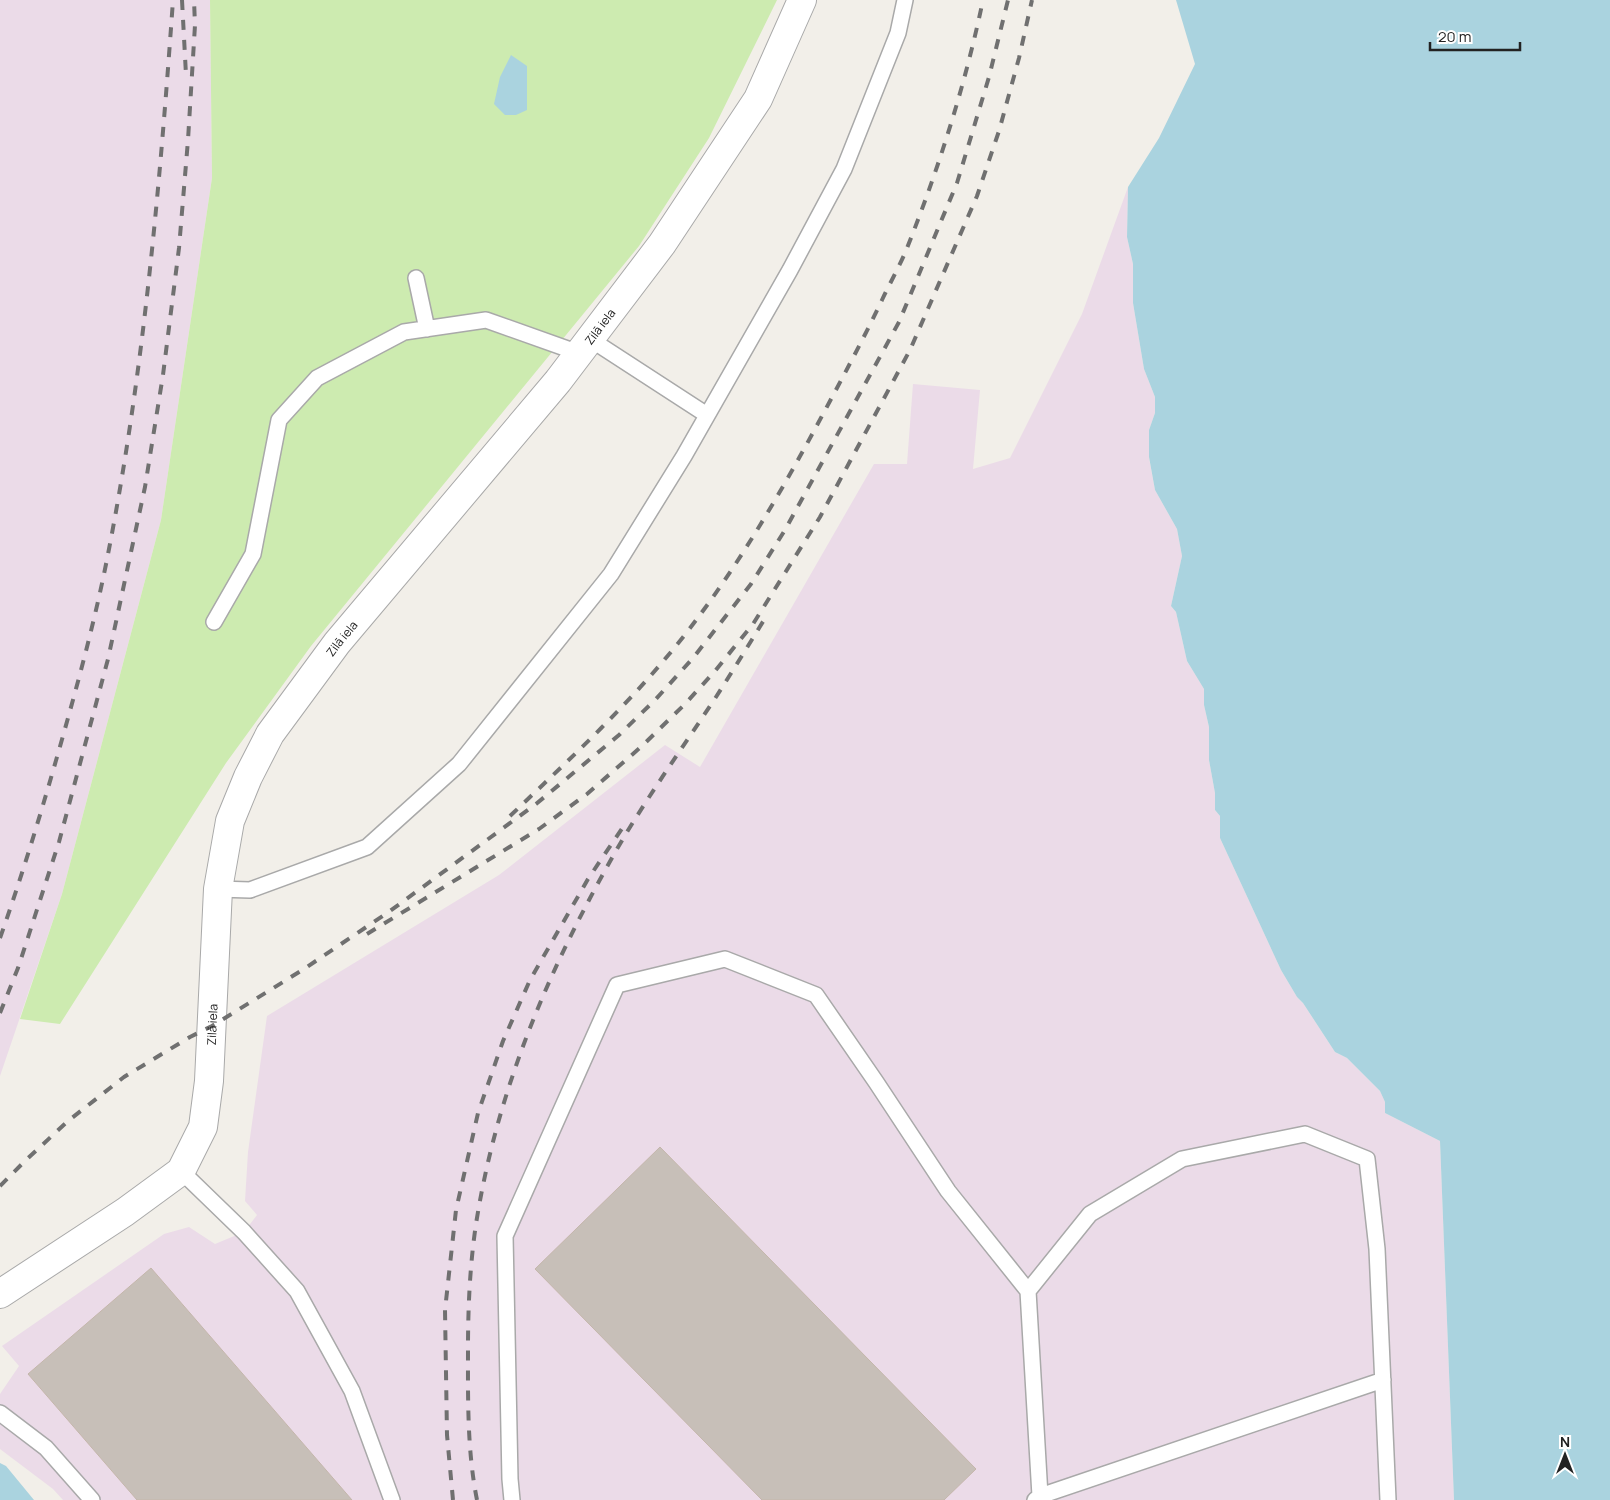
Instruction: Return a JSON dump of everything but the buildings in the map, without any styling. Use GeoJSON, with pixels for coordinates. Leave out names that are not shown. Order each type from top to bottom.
{"type":"FeatureCollection","features":[{"type":"Feature","properties":{"kind":"street","name":"Zilā iela"},"geometry":{"type":"LineString","coordinates":[[0,1294],[125,1212],[181,1171],[203,1127],[209,1081],[218,888],[230,821],[248,776],[270,734],[337,643],[552,388],[662,244],[758,99],[802,0]]}},
{"type":"Feature","properties":{"kind":"lane"},"geometry":{"type":"LineString","coordinates":[[218,888],[250,890],[367,847],[459,764],[612,574],[707,416],[790,270],[844,169],[898,33],[905,0]]}},
{"type":"Feature","properties":{"kind":"lane"},"geometry":{"type":"LineString","coordinates":[[416,278],[427,329]]}},
{"type":"Feature","properties":{"kind":"lane"},"geometry":{"type":"LineString","coordinates":[[214,622],[253,554],[280,420],[317,378],[404,332],[486,320],[584,347],[707,416]]}},
{"type":"Feature","properties":{"kind":"lane"},"geometry":{"type":"LineString","coordinates":[[512,1500],[504,1236],[617,985],[725,959],[816,995],[948,1191],[1028,1291],[1037,1498],[1383,1380]]}},
{"type":"Feature","properties":{"kind":"lane"},"geometry":{"type":"LineString","coordinates":[[1028,1291],[1090,1214],[1182,1159],[1305,1134],[1367,1159],[1377,1249],[1388,1500]]}},
{"type":"Feature","properties":{"kind":"lane"},"geometry":{"type":"LineString","coordinates":[[181,1171],[244,1232],[298,1291],[352,1391],[392,1500]]}},
{"type":"Feature","properties":{"kind":"lane"},"geometry":{"type":"LineString","coordinates":[[0,1413],[46,1448],[92,1500]]}},
{"type":"Feature","properties":{"kind":"shaded area"},"geometry":{"type":"Polygon","coordinates":[[[0,0],[210,0],[212,178],[161,520],[62,894],[0,1076],[0,0]]]}},
{"type":"Feature","properties":{"kind":"shaded area"},"geometry":{"type":"Polygon","coordinates":[[[1128,187],[1127,237],[1133,264],[1133,303],[1144,369],[1155,397],[1155,413],[1149,430],[1149,458],[1155,490],[1177,529],[1182,556],[1171,606],[1176,612],[1187,661],[1204,689],[1204,705],[1209,727],[1209,760],[1215,793],[1215,810],[1220,816],[1220,838],[1281,970],[1335,1052],[1347,1058],[1380,1091],[1385,1102],[1385,1113],[1440,1141],[1454,1500],[63,1500],[53,1489],[0,1449],[0,1394],[19,1366],[2,1346],[164,1234],[189,1227],[215,1244],[244,1232],[257,1215],[245,1201],[248,1152],[267,1016],[499,875],[665,745],[700,767],[874,464],[907,464],[913,384],[980,390],[973,469],[1010,458],[1082,314],[1128,187]]]}},
{"type":"Feature","properties":{"kind":"green space"},"geometry":{"type":"Polygon","coordinates":[[[210,0],[777,0],[709,138],[639,246],[311,646],[226,763],[60,1024],[20,1019],[62,894],[161,520],[212,178],[210,0]]]}},
{"type":"Feature","properties":{"kind":"water"},"geometry":{"type":"Polygon","coordinates":[[[1176,0],[1610,0],[1610,1500],[1454,1500],[1440,1141],[1385,1113],[1385,1102],[1380,1091],[1347,1058],[1335,1052],[1281,970],[1220,838],[1220,816],[1215,810],[1215,793],[1209,760],[1209,727],[1204,705],[1204,689],[1187,661],[1176,612],[1171,606],[1182,556],[1177,529],[1155,490],[1149,457],[1149,430],[1155,413],[1155,397],[1144,369],[1133,303],[1133,264],[1127,237],[1128,187],[1159,138],[1195,64],[1176,0]]]}},
{"type":"Feature","properties":{"kind":"water"},"geometry":{"type":"Polygon","coordinates":[[[511,55],[527,66],[527,110],[516,115],[505,115],[494,104],[500,77],[511,55]]]}},
{"type":"Feature","properties":{"kind":"water"},"geometry":{"type":"Polygon","coordinates":[[[0,1463],[6,1466],[34,1500],[0,1500],[0,1463]]]}},
{"type":"Feature","properties":{"kind":"railway"},"geometry":{"type":"LineString","coordinates":[[0,938],[31,844],[66,725],[80,675],[109,549],[132,413],[149,276],[173,0]]}},
{"type":"Feature","properties":{"kind":"railway"},"geometry":{"type":"LineString","coordinates":[[182,0],[186,75]]}},
{"type":"Feature","properties":{"kind":"railway"},"geometry":{"type":"LineString","coordinates":[[0,1013],[18,968],[59,842],[108,659],[145,487],[163,375],[179,248],[195,25],[194,0]]}},
{"type":"Feature","properties":{"kind":"railway"},"geometry":{"type":"LineString","coordinates":[[510,816],[624,705],[667,657],[722,584],[786,481],[858,349],[905,253],[929,191],[950,128],[983,0]]}},
{"type":"Feature","properties":{"kind":"railway"},"geometry":{"type":"LineString","coordinates":[[0,1186],[68,1121],[124,1077],[190,1037],[212,1026],[304,969],[390,911],[536,804],[619,735],[656,699],[693,658],[751,584],[785,530],[899,322],[957,183],[989,77],[1008,0]]}},
{"type":"Feature","properties":{"kind":"railway"},"geometry":{"type":"LineString","coordinates":[[367,934],[539,829],[587,794],[642,746],[685,704],[753,624],[820,517],[910,350],[977,196],[999,131],[1019,58],[1032,0]]}},
{"type":"Feature","properties":{"kind":"railway"},"geometry":{"type":"LineString","coordinates":[[477,1500],[471,1462],[468,1405],[468,1332],[471,1270],[476,1224],[486,1172],[498,1122],[514,1072],[552,976],[598,883],[635,819],[716,697],[764,620]]}},
{"type":"Feature","properties":{"kind":"railway"},"geometry":{"type":"LineString","coordinates":[[453,1500],[447,1435],[445,1310],[456,1210],[478,1113],[503,1041],[530,980],[588,879],[623,827]]}}]}
